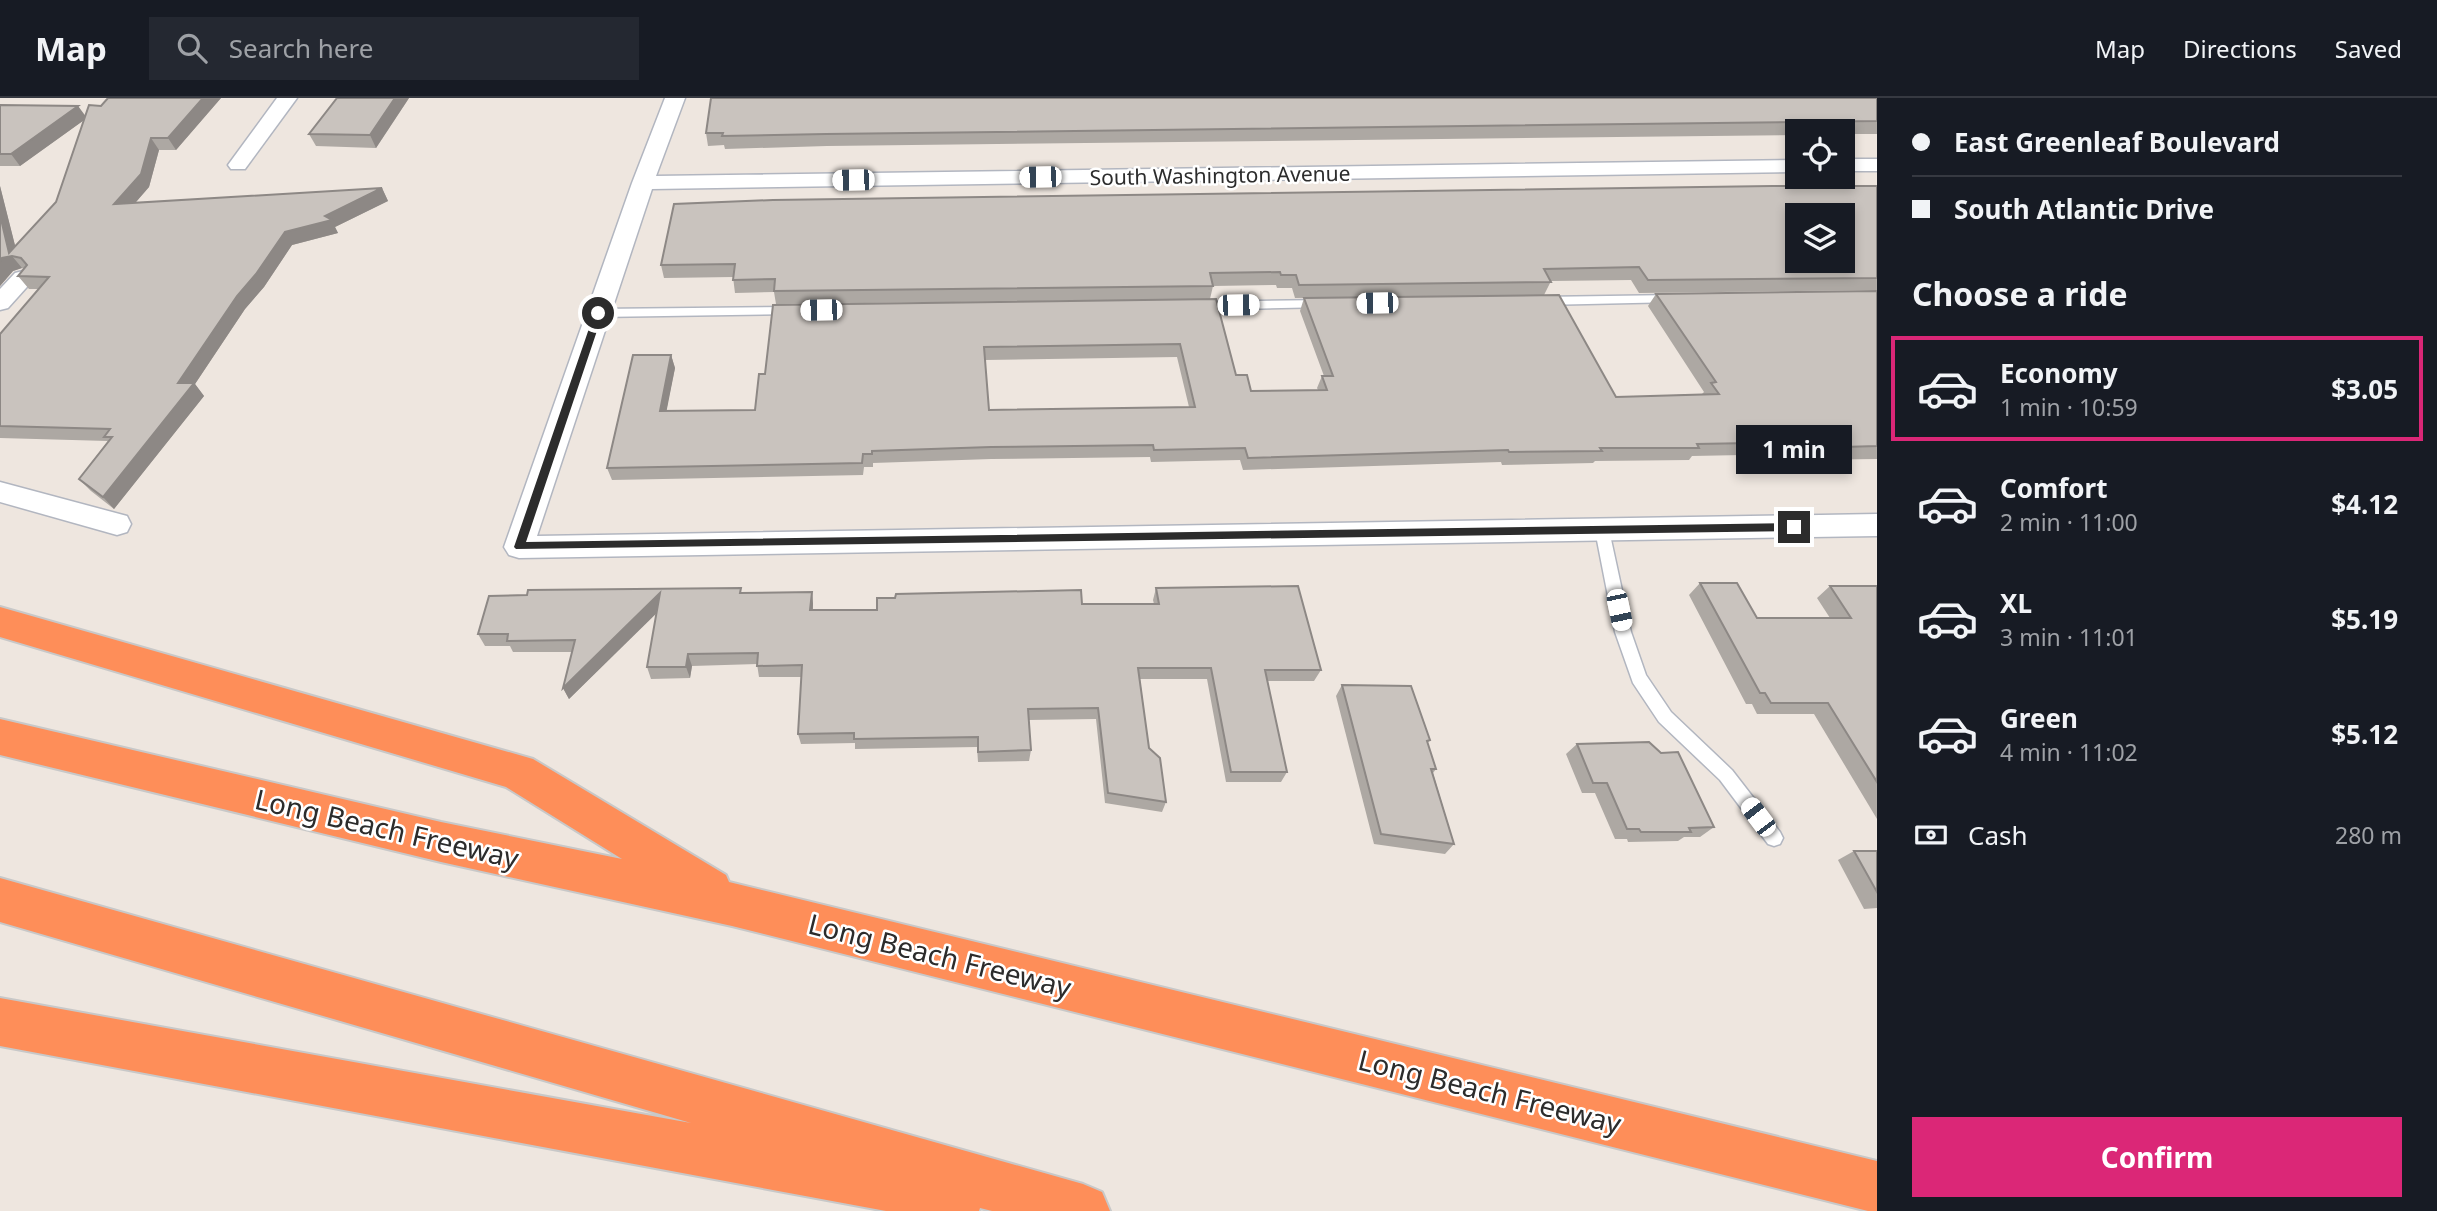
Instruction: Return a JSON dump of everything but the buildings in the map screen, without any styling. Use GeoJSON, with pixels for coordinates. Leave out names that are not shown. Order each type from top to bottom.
{"type":"FeatureCollection","features":[{"type":"Feature","properties":{"kind":"highway"},"geometry":{"type":"LineString","coordinates":[[0,622],[518,772],[732,904]]}},
{"type":"Feature","properties":{"kind":"highway","name":"Long Beach Freeway"},"geometry":{"type":"LineString","coordinates":[[0,737],[441,842],[732,904],[1877,1186]]}},
{"type":"Feature","properties":{"kind":"highway"},"geometry":{"type":"LineString","coordinates":[[0,900],[1083,1211]]}},
{"type":"Feature","properties":{"kind":"highway"},"geometry":{"type":"LineString","coordinates":[[0,1022],[1030,1211]]}},
{"type":"Feature","properties":{"kind":"street"},"geometry":{"type":"LineString","coordinates":[[238,165],[287,98]]}},
{"type":"Feature","properties":{"kind":"street"},"geometry":{"type":"LineString","coordinates":[[675,98],[643,183],[519,547],[1877,525]]}},
{"type":"Feature","properties":{"kind":"street"},"geometry":{"type":"LineString","coordinates":[[1855,165],[1877,165]]}},
{"type":"Feature","properties":{"kind":"street","name":"South Washington Avenue"},"geometry":{"type":"LineString","coordinates":[[643,183],[1785,166]]}},
{"type":"Feature","properties":{"kind":"street"},"geometry":{"type":"LineString","coordinates":[[0,303],[23,278]]}},
{"type":"Feature","properties":{"kind":"street"},"geometry":{"type":"LineString","coordinates":[[0,492],[117,524]]}},
{"type":"Feature","properties":{"kind":"lane"},"geometry":{"type":"LineString","coordinates":[[1530,301],[1682,299]]}},
{"type":"Feature","properties":{"kind":"lane"},"geometry":{"type":"LineString","coordinates":[[1182,306],[1335,304]]}},
{"type":"Feature","properties":{"kind":"lane"},"geometry":{"type":"LineString","coordinates":[[598,313],[807,311]]}},
{"type":"Feature","properties":{"kind":"lane"},"geometry":{"type":"LineString","coordinates":[[1602,530],[1623,632],[1639,678],[1665,717],[1726,775],[1774,838]]}},
{"type":"Feature","properties":{"kind":"route"},"geometry":{"type":"LineString","coordinates":[[598,313],[519,547],[1794,527]]}}]}
